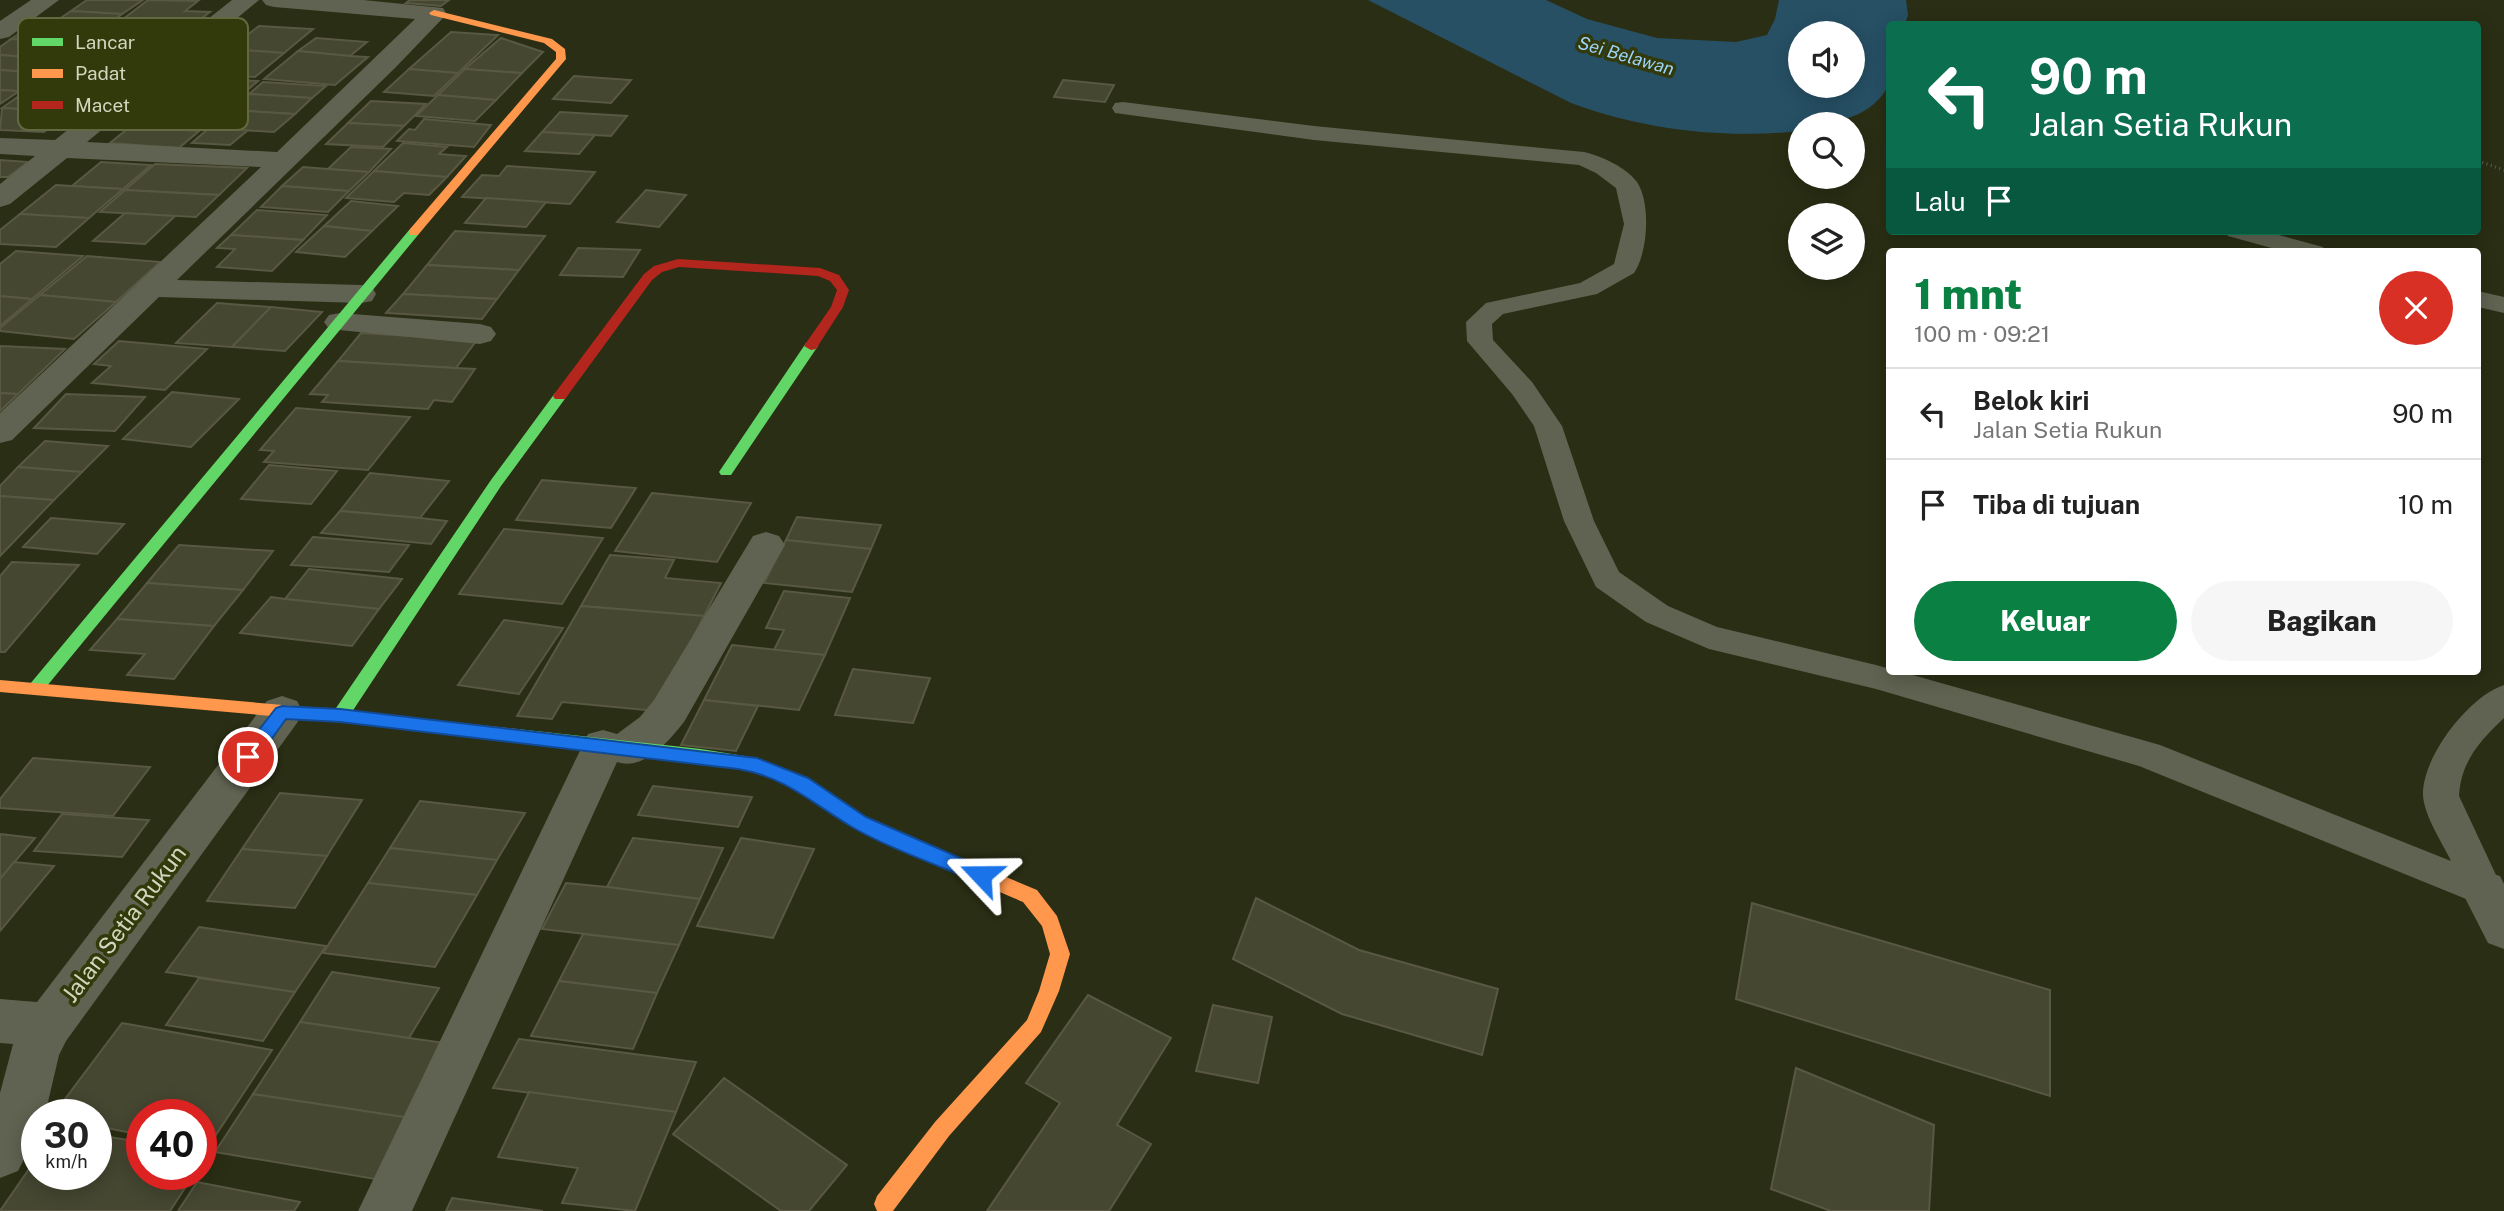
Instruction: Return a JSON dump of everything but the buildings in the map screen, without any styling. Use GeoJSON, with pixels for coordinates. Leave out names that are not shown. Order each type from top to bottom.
{"type":"FeatureCollection","features":[{"type":"Feature","properties":{"kind":"street"},"geometry":{"type":"LineString","coordinates":[[21,18],[47,0]]}},
{"type":"Feature","properties":{"kind":"street"},"geometry":{"type":"LineString","coordinates":[[224,18],[247,0]]}},
{"type":"Feature","properties":{"kind":"street"},"geometry":{"type":"LineString","coordinates":[[36,688],[361,294],[561,59],[562,51],[548,41],[434,13],[274,0]]}},
{"type":"Feature","properties":{"kind":"street"},"geometry":{"type":"LineString","coordinates":[[0,432],[434,13]]}},
{"type":"Feature","properties":{"kind":"street"},"geometry":{"type":"LineString","coordinates":[[0,32],[18,20]]}},
{"type":"Feature","properties":{"kind":"street"},"geometry":{"type":"LineString","coordinates":[[0,198],[84,130]]}},
{"type":"Feature","properties":{"kind":"street"},"geometry":{"type":"LineString","coordinates":[[0,146],[281,160]]}},
{"type":"Feature","properties":{"kind":"street"},"geometry":{"type":"LineString","coordinates":[[340,716],[496,483],[648,277],[658,269],[678,263],[820,272],[835,278],[843,290],[837,307],[726,472]]}},
{"type":"Feature","properties":{"kind":"street"},"geometry":{"type":"LineString","coordinates":[[151,288],[361,294]]}},
{"type":"Feature","properties":{"kind":"street"},"geometry":{"type":"LineString","coordinates":[[340,322],[480,334]]}},
{"type":"Feature","properties":{"kind":"street"},"geometry":{"type":"LineString","coordinates":[[385,1211],[615,747],[654,728],[669,711],[766,545]]}},
{"type":"Feature","properties":{"kind":"street"},"geometry":{"type":"LineString","coordinates":[[0,686],[340,716],[757,765],[802,783],[860,823],[1030,897],[1051,922],[1060,954],[1049,991],[1034,1026],[942,1129],[885,1204]]}},
{"type":"Feature","properties":{"kind":"street","name":"Jalan Setia Rukun"},"geometry":{"type":"LineString","coordinates":[[0,1153],[20,1115],[35,1050],[49,1024],[282,712]]}},
{"type":"Feature","properties":{"kind":"street"},"geometry":{"type":"LineString","coordinates":[[0,1021],[49,1024]]}},
{"type":"Feature","properties":{"kind":"lane"},"geometry":{"type":"LineString","coordinates":[[1123,108],[1314,133],[1584,159],[1604,168],[1627,186],[1636,224],[1625,268],[1588,289],[1495,308],[1479,322],[1480,341],[1522,388],[1548,426],[1579,521],[1607,579],[1657,614],[1709,637],[1876,677],[2148,755],[2499,919]]}},
{"type":"Feature","properties":{"kind":"lane"},"geometry":{"type":"LineString","coordinates":[[2252,235],[2299,248]]}},
{"type":"Feature","properties":{"kind":"lane"},"geometry":{"type":"LineString","coordinates":[[2481,300],[2504,305]]}},
{"type":"Feature","properties":{"kind":"lane"},"geometry":{"type":"LineString","coordinates":[[2499,919],[2440,797],[2449,757],[2467,734],[2504,698]]}},
{"type":"Feature","properties":{"kind":"path"},"geometry":{"type":"LineString","coordinates":[[2481,161],[2504,170]]}},
{"type":"Feature","properties":{"kind":"water","name":"Sei Belawan"},"geometry":{"type":"Polygon","coordinates":[[[1368,0],[1546,0],[1587,19],[1657,38],[1736,42],[1767,35],[1775,19],[1779,0],[1906,0],[1906,21],[1886,21],[1886,89],[1873,105],[1863,112],[1788,112],[1788,132],[1743,134],[1684,130],[1626,120],[1571,103],[1368,0]]]}},
{"type":"Feature","properties":{"kind":"traffic: fast"},"geometry":{"type":"LineString","coordinates":[[36,688],[414,232]]}},
{"type":"Feature","properties":{"kind":"traffic: fast"},"geometry":{"type":"LineString","coordinates":[[726,472],[811,346]]}},
{"type":"Feature","properties":{"kind":"traffic: fast"},"geometry":{"type":"LineString","coordinates":[[340,716],[496,483],[560,396]]}},
{"type":"Feature","properties":{"kind":"traffic: fast"},"geometry":{"type":"LineString","coordinates":[[517,736],[701,756],[757,765],[802,783],[834,805]]}},
{"type":"Feature","properties":{"kind":"traffic: slow"},"geometry":{"type":"LineString","coordinates":[[414,232],[561,59],[561,51],[548,41],[434,13]]}},
{"type":"Feature","properties":{"kind":"traffic: slow"},"geometry":{"type":"LineString","coordinates":[[0,686],[340,716],[517,736]]}},
{"type":"Feature","properties":{"kind":"traffic: slow"},"geometry":{"type":"LineString","coordinates":[[834,805],[860,823],[1030,896],[1050,922],[1060,954],[1049,991],[1034,1026],[942,1129],[885,1204]]}},
{"type":"Feature","properties":{"kind":"traffic: jam"},"geometry":{"type":"LineString","coordinates":[[560,396],[648,277],[658,269],[678,263],[820,272],[835,278],[843,290],[837,307],[811,346]]}},
{"type":"Feature","properties":{"kind":"route"},"geometry":{"type":"LineString","coordinates":[[248,757],[282,712],[701,756],[757,765],[802,783],[860,823],[981,875]]}}]}
